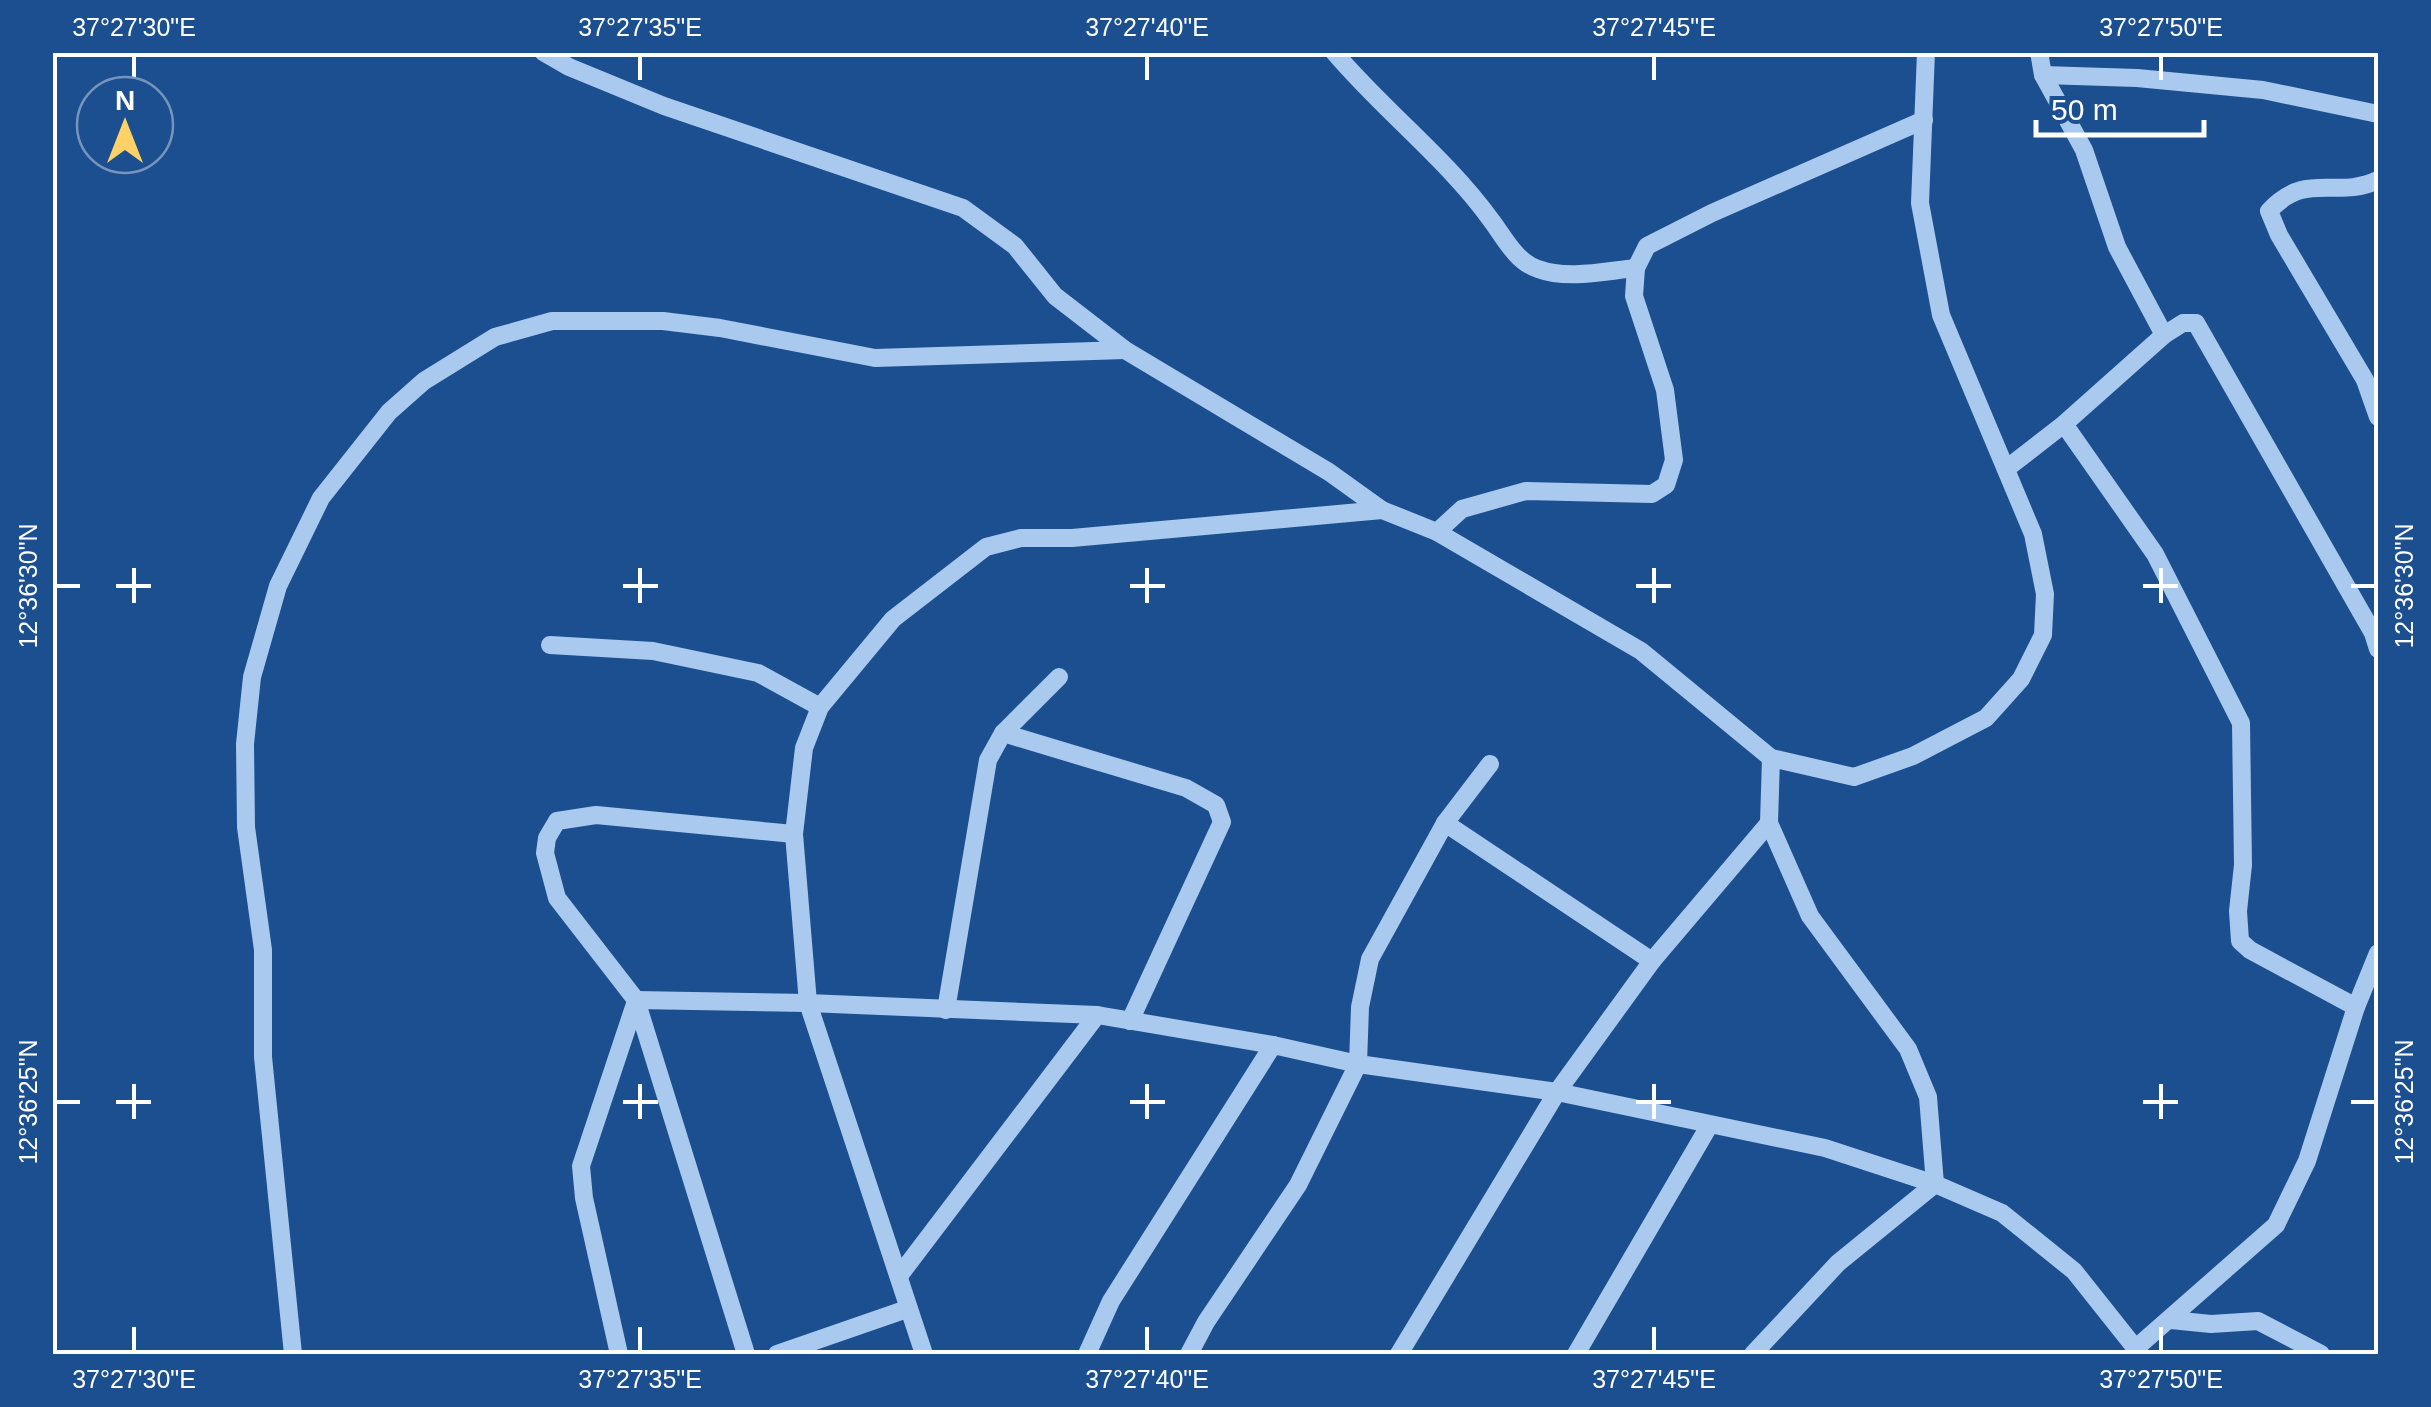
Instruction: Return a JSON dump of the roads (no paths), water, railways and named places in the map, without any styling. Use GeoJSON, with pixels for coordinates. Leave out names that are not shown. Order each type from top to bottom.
{"type":"FeatureCollection","features":[{"type":"Feature","properties":{"kind":"street"},"geometry":{"type":"LineString","coordinates":[[543,52],[569,67],[664,106],[963,208],[1014,246],[1055,296],[1126,350],[1329,472],[1382,510],[1437,532],[1642,651],[1771,758],[1854,777],[1913,756],[1986,718],[2021,680],[2043,635],[2045,594],[2033,534],[1940,316],[1920,203],[1926,52]]}},
{"type":"Feature","properties":{"kind":"street"},"geometry":{"type":"LineString","coordinates":[[1334,52],[1363,86],[1468,188],[1516,255],[1534,268],[1561,274],[1636,268]]}},
{"type":"Feature","properties":{"kind":"street"},"geometry":{"type":"LineString","coordinates":[[2040,52],[2043,76],[2084,150],[2117,247],[2164,335]]}},
{"type":"Feature","properties":{"kind":"street"},"geometry":{"type":"LineString","coordinates":[[2043,76],[2137,78],[2263,90],[2378,114]]}},
{"type":"Feature","properties":{"kind":"street"},"geometry":{"type":"LineString","coordinates":[[1437,532],[1462,509],[1526,491],[1652,494],[1666,485],[1674,460],[1665,390],[1634,296],[1636,268],[1647,246],[1712,212],[1924,120]]}},
{"type":"Feature","properties":{"kind":"street"},"geometry":{"type":"LineString","coordinates":[[2378,180],[2364,187],[2306,188],[2284,195],[2269,212],[2365,380],[2378,416]]}},
{"type":"Feature","properties":{"kind":"street"},"geometry":{"type":"LineString","coordinates":[[293,1354],[263,1057],[263,950],[246,826],[245,744],[252,677],[278,586],[321,498],[388,412],[424,381],[495,337],[552,321],[662,321],[720,328],[875,358],[1126,350]]}},
{"type":"Feature","properties":{"kind":"street"},"geometry":{"type":"LineString","coordinates":[[2006,469],[2064,424],[2164,335],[2183,323],[2196,323],[2373,633],[2378,649]]}},
{"type":"Feature","properties":{"kind":"street"},"geometry":{"type":"LineString","coordinates":[[2064,424],[2156,554],[2241,723],[2240,941],[2356,1008]]}},
{"type":"Feature","properties":{"kind":"street"},"geometry":{"type":"LineString","coordinates":[[924,1354],[808,1003],[794,834],[804,748],[820,706],[894,619],[986,547],[1021,538],[1072,538],[1382,510]]}},
{"type":"Feature","properties":{"kind":"street"},"geometry":{"type":"LineString","coordinates":[[550,645],[654,651],[758,673],[820,706]]}},
{"type":"Feature","properties":{"kind":"street"},"geometry":{"type":"LineString","coordinates":[[946,1010],[988,760],[1002,733],[1059,677]]}},
{"type":"Feature","properties":{"kind":"street"},"geometry":{"type":"LineString","coordinates":[[1002,733],[1186,788],[1216,806],[1222,822],[1130,1021]]}},
{"type":"Feature","properties":{"kind":"street"},"geometry":{"type":"LineString","coordinates":[[1771,758],[1769,823],[1810,916],[1908,1050],[1928,1096],[1936,1184]]}},
{"type":"Feature","properties":{"kind":"street"},"geometry":{"type":"LineString","coordinates":[[1190,1354],[1206,1322],[1298,1185],[1358,1064],[1360,1007],[1370,959],[1446,823],[1490,764]]}},
{"type":"Feature","properties":{"kind":"street"},"geometry":{"type":"LineString","coordinates":[[746,1354],[636,1000],[557,898],[546,865],[547,838],[558,820],[596,816],[794,834]]}},
{"type":"Feature","properties":{"kind":"street"},"geometry":{"type":"LineString","coordinates":[[1446,823],[1652,961]]}},
{"type":"Feature","properties":{"kind":"street"},"geometry":{"type":"LineString","coordinates":[[1398,1354],[1558,1092],[1652,961],[1769,823]]}},
{"type":"Feature","properties":{"kind":"street"},"geometry":{"type":"LineString","coordinates":[[636,1000],[1097,1015],[1358,1064],[1558,1092],[1825,1148],[1936,1184],[2002,1213],[2074,1271],[2138,1351],[2276,1225],[2307,1161],[2356,1008],[2378,953]]}},
{"type":"Feature","properties":{"kind":"street"},"geometry":{"type":"LineString","coordinates":[[619,1354],[584,1198],[581,1166],[636,1000]]}},
{"type":"Feature","properties":{"kind":"street"},"geometry":{"type":"LineString","coordinates":[[898,1276],[1097,1015]]}},
{"type":"Feature","properties":{"kind":"street"},"geometry":{"type":"LineString","coordinates":[[1087,1354],[1111,1300],[1273,1045]]}},
{"type":"Feature","properties":{"kind":"street"},"geometry":{"type":"LineString","coordinates":[[1576,1354],[1709,1126]]}},
{"type":"Feature","properties":{"kind":"street"},"geometry":{"type":"LineString","coordinates":[[1753,1354],[1838,1263],[1936,1184]]}},
{"type":"Feature","properties":{"kind":"street"},"geometry":{"type":"LineString","coordinates":[[777,1354],[906,1309]]}},
{"type":"Feature","properties":{"kind":"street"},"geometry":{"type":"LineString","coordinates":[[2172,1320],[2211,1324],[2258,1321],[2322,1354]]}}]}
